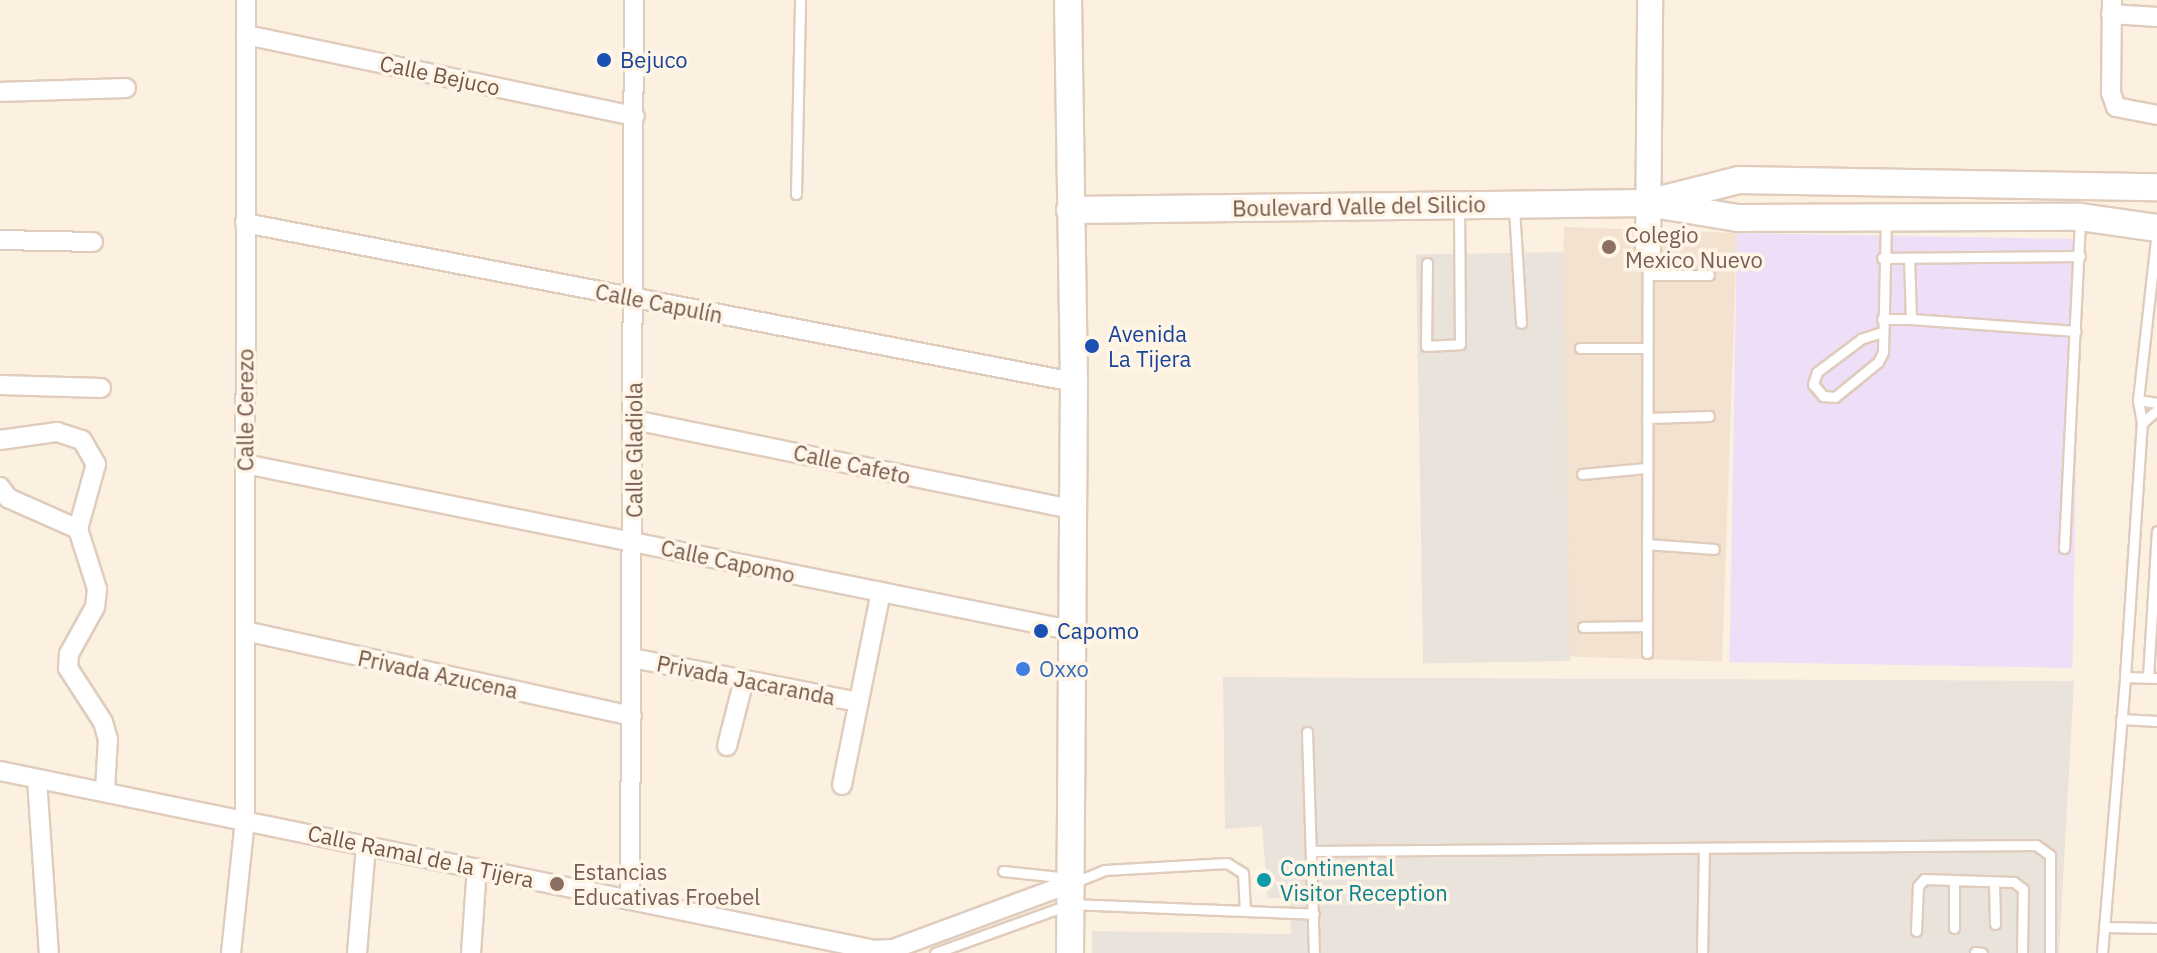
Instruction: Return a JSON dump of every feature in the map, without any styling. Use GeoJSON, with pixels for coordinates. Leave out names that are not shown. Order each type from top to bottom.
{"type":"FeatureCollection","features":[{"type":"Feature","properties":{"kind":"main road"},"geometry":{"type":"LineString","coordinates":[[1068,0],[1074,382],[1070,509],[1070,953]]}},
{"type":"Feature","properties":{"kind":"main road","name":"Boulevard Valle del Silicio"},"geometry":{"type":"LineString","coordinates":[[1647,203],[1739,180],[2079,183],[2157,187]]}},
{"type":"Feature","properties":{"kind":"main road"},"geometry":{"type":"LineString","coordinates":[[2079,183],[2080,217]]}},
{"type":"Feature","properties":{"kind":"main road","name":"Boulevard Valle del Silicio"},"geometry":{"type":"LineString","coordinates":[[1070,210],[1647,203],[1738,218],[2080,217],[2157,228]]}},
{"type":"Feature","properties":{"kind":"street","name":"Calle Cerezo"},"geometry":{"type":"LineString","coordinates":[[231,953],[245,820],[246,0]]}},
{"type":"Feature","properties":{"kind":"street","name":"Calle Gladiola"},"geometry":{"type":"LineString","coordinates":[[630,900],[634,0]]}},
{"type":"Feature","properties":{"kind":"street"},"geometry":{"type":"LineString","coordinates":[[1648,250],[1650,0]]}},
{"type":"Feature","properties":{"kind":"street"},"geometry":{"type":"LineString","coordinates":[[2157,17],[2112,7],[2111,93],[2116,107],[2157,115]]}},
{"type":"Feature","properties":{"kind":"street","name":"Calle Bejuco"},"geometry":{"type":"LineString","coordinates":[[246,35],[635,116]]}},
{"type":"Feature","properties":{"kind":"street"},"geometry":{"type":"LineString","coordinates":[[0,92],[126,88]]}},
{"type":"Feature","properties":{"kind":"street","name":"Calle Capulín"},"geometry":{"type":"LineString","coordinates":[[245,223],[1074,382]]}},
{"type":"Feature","properties":{"kind":"street"},"geometry":{"type":"LineString","coordinates":[[0,240],[93,242]]}},
{"type":"Feature","properties":{"kind":"street"},"geometry":{"type":"LineString","coordinates":[[0,385],[101,388]]}},
{"type":"Feature","properties":{"kind":"street","name":"Calle Cafeto"},"geometry":{"type":"LineString","coordinates":[[634,420],[1070,509]]}},
{"type":"Feature","properties":{"kind":"street"},"geometry":{"type":"LineString","coordinates":[[0,440],[57,432],[91,448],[96,477],[78,529],[97,589],[95,607],[69,654],[68,668],[108,739],[105,790]]}},
{"type":"Feature","properties":{"kind":"street","name":"Calle Capomo"},"geometry":{"type":"LineString","coordinates":[[245,464],[1070,630]]}},
{"type":"Feature","properties":{"kind":"street"},"geometry":{"type":"LineString","coordinates":[[0,487],[8,498],[78,529]]}},
{"type":"Feature","properties":{"kind":"street"},"geometry":{"type":"LineString","coordinates":[[842,785],[881,592]]}},
{"type":"Feature","properties":{"kind":"street","name":"Privada Azucena"},"geometry":{"type":"LineString","coordinates":[[245,631],[632,716]]}},
{"type":"Feature","properties":{"kind":"street","name":"Privada Jacaranda"},"geometry":{"type":"LineString","coordinates":[[632,658],[859,702]]}},
{"type":"Feature","properties":{"kind":"street"},"geometry":{"type":"LineString","coordinates":[[727,746],[744,680]]}},
{"type":"Feature","properties":{"kind":"street","name":"Calle Ramal de la Tijera"},"geometry":{"type":"LineString","coordinates":[[0,771],[105,790],[874,950],[893,949],[1069,889]]}},
{"type":"Feature","properties":{"kind":"street"},"geometry":{"type":"LineString","coordinates":[[37,779],[49,953]]}},
{"type":"Feature","properties":{"kind":"street"},"geometry":{"type":"LineString","coordinates":[[357,953],[366,845]]}},
{"type":"Feature","properties":{"kind":"street"},"geometry":{"type":"LineString","coordinates":[[471,953],[477,868]]}},
{"type":"Feature","properties":{"kind":"lane"},"geometry":{"type":"LineString","coordinates":[[796,194],[800,0]]}},
{"type":"Feature","properties":{"kind":"lane"},"geometry":{"type":"LineString","coordinates":[[1514,204],[1521,323]]}},
{"type":"Feature","properties":{"kind":"lane"},"geometry":{"type":"LineString","coordinates":[[1427,263],[1426,346],[1460,344],[1459,205]]}},
{"type":"Feature","properties":{"kind":"lane"},"geometry":{"type":"LineString","coordinates":[[1882,332],[1861,339],[1817,372],[1813,384],[1823,396],[1835,397],[1878,362],[1882,332],[1882,258],[1887,217]]}},
{"type":"Feature","properties":{"kind":"lane"},"geometry":{"type":"LineString","coordinates":[[2064,548],[2080,217]]}},
{"type":"Feature","properties":{"kind":"lane"},"geometry":{"type":"LineString","coordinates":[[2102,953],[2142,423],[2138,400],[2157,228]]}},
{"type":"Feature","properties":{"kind":"lane"},"geometry":{"type":"LineString","coordinates":[[1647,653],[1648,250]]}},
{"type":"Feature","properties":{"kind":"lane"},"geometry":{"type":"LineString","coordinates":[[1882,258],[2080,256]]}},
{"type":"Feature","properties":{"kind":"lane"},"geometry":{"type":"LineString","coordinates":[[1909,258],[1911,319]]}},
{"type":"Feature","properties":{"kind":"lane"},"geometry":{"type":"LineString","coordinates":[[1648,275],[1709,275]]}},
{"type":"Feature","properties":{"kind":"lane"},"geometry":{"type":"LineString","coordinates":[[1882,319],[2076,331]]}},
{"type":"Feature","properties":{"kind":"lane"},"geometry":{"type":"LineString","coordinates":[[1580,348],[1647,348]]}},
{"type":"Feature","properties":{"kind":"lane"},"geometry":{"type":"LineString","coordinates":[[2138,400],[2157,403]]}},
{"type":"Feature","properties":{"kind":"lane"},"geometry":{"type":"LineString","coordinates":[[2142,423],[2157,410]]}},
{"type":"Feature","properties":{"kind":"lane"},"geometry":{"type":"LineString","coordinates":[[1647,418],[1709,416]]}},
{"type":"Feature","properties":{"kind":"lane"},"geometry":{"type":"LineString","coordinates":[[1582,474],[1646,468]]}},
{"type":"Feature","properties":{"kind":"lane"},"geometry":{"type":"LineString","coordinates":[[2125,677],[2153,677],[2157,531]]}},
{"type":"Feature","properties":{"kind":"lane"},"geometry":{"type":"LineString","coordinates":[[1647,544],[1714,549]]}},
{"type":"Feature","properties":{"kind":"lane"},"geometry":{"type":"LineString","coordinates":[[1583,627],[1647,626]]}},
{"type":"Feature","properties":{"kind":"lane"},"geometry":{"type":"LineString","coordinates":[[2121,719],[2157,721]]}},
{"type":"Feature","properties":{"kind":"lane"},"geometry":{"type":"LineString","coordinates":[[1307,732],[1314,851],[1314,953]]}},
{"type":"Feature","properties":{"kind":"lane"},"geometry":{"type":"LineString","coordinates":[[1314,851],[2036,845],[2050,855],[2050,953]]}},
{"type":"Feature","properties":{"kind":"lane"},"geometry":{"type":"LineString","coordinates":[[1702,953],[1704,848]]}},
{"type":"Feature","properties":{"kind":"lane"},"geometry":{"type":"LineString","coordinates":[[935,953],[1105,870],[1227,863],[1243,873],[1245,907]]}},
{"type":"Feature","properties":{"kind":"lane"},"geometry":{"type":"LineString","coordinates":[[1003,871],[1069,889],[1314,914]]}},
{"type":"Feature","properties":{"kind":"lane"},"geometry":{"type":"LineString","coordinates":[[1916,931],[1918,886],[1924,879],[2014,882],[2023,889],[2022,953]]}},
{"type":"Feature","properties":{"kind":"lane"},"geometry":{"type":"LineString","coordinates":[[1954,880],[1954,928]]}},
{"type":"Feature","properties":{"kind":"lane"},"geometry":{"type":"LineString","coordinates":[[1994,882],[1995,924]]}},
{"type":"Feature","properties":{"kind":"lane"},"geometry":{"type":"LineString","coordinates":[[2104,927],[2157,928]]}},
{"type":"Feature","properties":{"kind":"lane"},"geometry":{"type":"LineString","coordinates":[[1975,952],[1982,953]]}},
{"type":"Feature","properties":{"kind":"shaded area"},"geometry":{"type":"Polygon","coordinates":[[[1564,227],[1737,233],[1722,662],[1549,656],[1564,227]]]}},
{"type":"Feature","properties":{"kind":"shaded area"},"geometry":{"type":"Polygon","coordinates":[[[1737,233],[2080,239],[2072,668],[1730,662],[1737,233]]]}},
{"type":"Feature","properties":{"kind":"shaded area"},"geometry":{"type":"Polygon","coordinates":[[[1563,252],[1570,661],[1423,664],[1416,255],[1563,252]]]}},
{"type":"Feature","properties":{"kind":"shaded area"},"geometry":{"type":"Polygon","coordinates":[[[1223,677],[2074,681],[2059,953],[1092,953],[1092,931],[1291,934],[1290,898],[1268,898],[1262,826],[1225,829],[1223,677]]]}},
{"type":"Feature","properties":{"kind":"place","name":"Bejuco"},"geometry":{"type":"Point","coordinates":[604,60]}},
{"type":"Feature","properties":{"kind":"place","name":"Colegio Mexico Nuevo"},"geometry":{"type":"Point","coordinates":[1609,247]}},
{"type":"Feature","properties":{"kind":"place","name":"Avenida La Tijera"},"geometry":{"type":"Point","coordinates":[1092,346]}},
{"type":"Feature","properties":{"kind":"place","name":"Capomo"},"geometry":{"type":"Point","coordinates":[1041,631]}},
{"type":"Feature","properties":{"kind":"place","name":"Oxxo"},"geometry":{"type":"Point","coordinates":[1023,669]}},
{"type":"Feature","properties":{"kind":"place","name":"Continental Visitor Reception"},"geometry":{"type":"Point","coordinates":[1264,880]}},
{"type":"Feature","properties":{"kind":"place","name":"Estancias Educativas Froebel"},"geometry":{"type":"Point","coordinates":[557,884]}}]}
